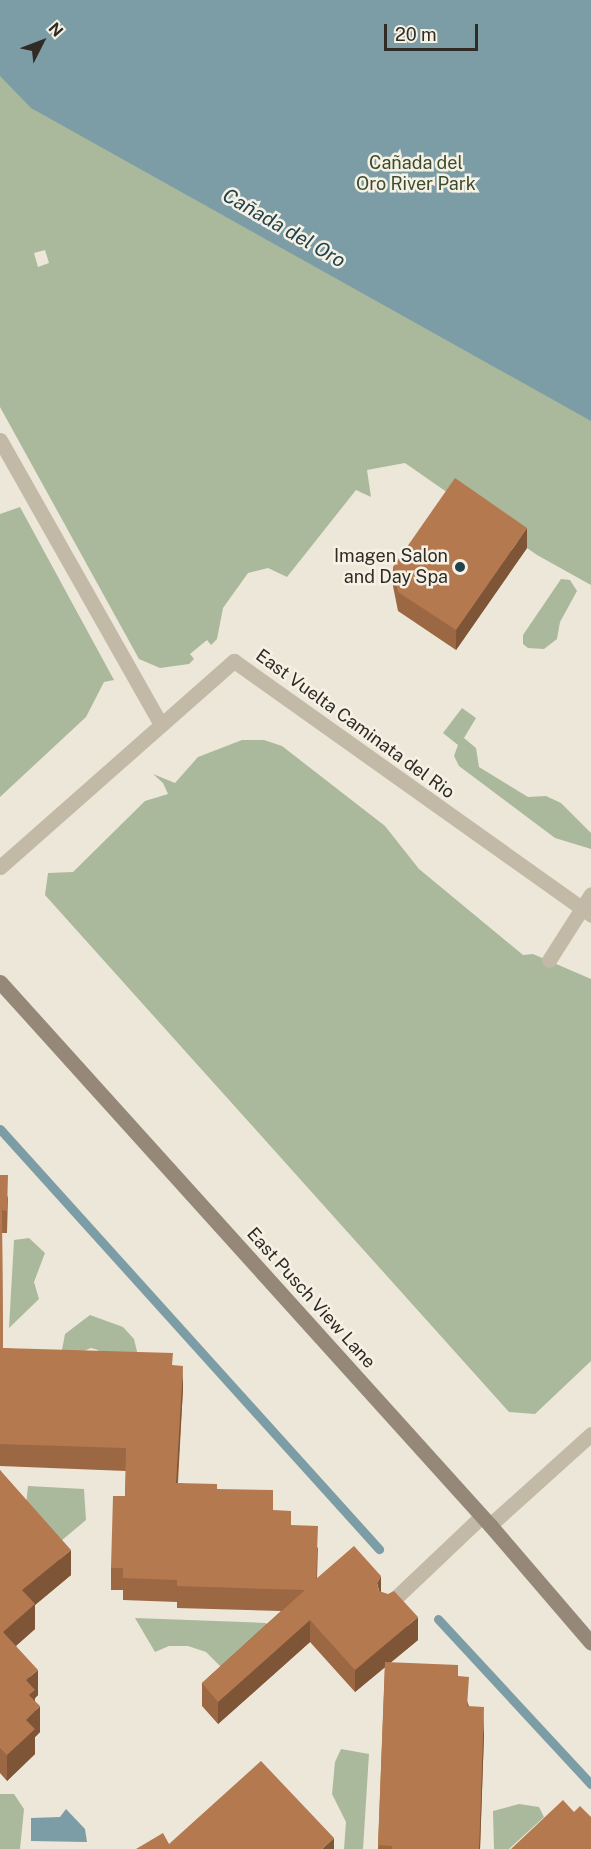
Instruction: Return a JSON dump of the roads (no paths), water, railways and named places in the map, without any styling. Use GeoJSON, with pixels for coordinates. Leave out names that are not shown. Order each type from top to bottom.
{"type":"FeatureCollection","features":[{"type":"Feature","properties":{"kind":"main road","name":"East Pusch View Lane"},"geometry":{"type":"LineString","coordinates":[[0,982],[486,1521],[591,1643]]}},
{"type":"Feature","properties":{"kind":"lane"},"geometry":{"type":"LineString","coordinates":[[0,441],[161,725]]}},
{"type":"Feature","properties":{"kind":"lane","name":"East Vuelta Caminata del Rio"},"geometry":{"type":"LineString","coordinates":[[0,867],[234,661],[586,911]]}},
{"type":"Feature","properties":{"kind":"lane"},"geometry":{"type":"LineString","coordinates":[[549,960],[586,911],[591,894]]}},
{"type":"Feature","properties":{"kind":"lane"},"geometry":{"type":"LineString","coordinates":[[386,1606],[591,1434]]}},
{"type":"Feature","properties":{"kind":"water","name":"Cañada del Oro River Park"},"geometry":{"type":"Polygon","coordinates":[[[0,0],[591,0],[591,421],[31,108],[0,76],[0,0]]]}},
{"type":"Feature","properties":{"kind":"water"},"geometry":{"type":"Polygon","coordinates":[[[66,1809],[85,1829],[87,1842],[31,1841],[31,1818],[60,1817],[66,1809]]]}},
{"type":"Feature","properties":{"kind":"waterway"},"geometry":{"type":"LineString","coordinates":[[0,1129],[379,1549]]}},
{"type":"Feature","properties":{"kind":"waterway"},"geometry":{"type":"LineString","coordinates":[[438,1619],[591,1784]]}},
{"type":"Feature","properties":{"kind":"place","name":"Imagen Salon and Day Spa"},"geometry":{"type":"Point","coordinates":[460,567]}},
{"type":"Feature","properties":{"kind":"water label","name":"Cañada del Oro"},"geometry":{"type":"Point","coordinates":[284,228]}}]}
